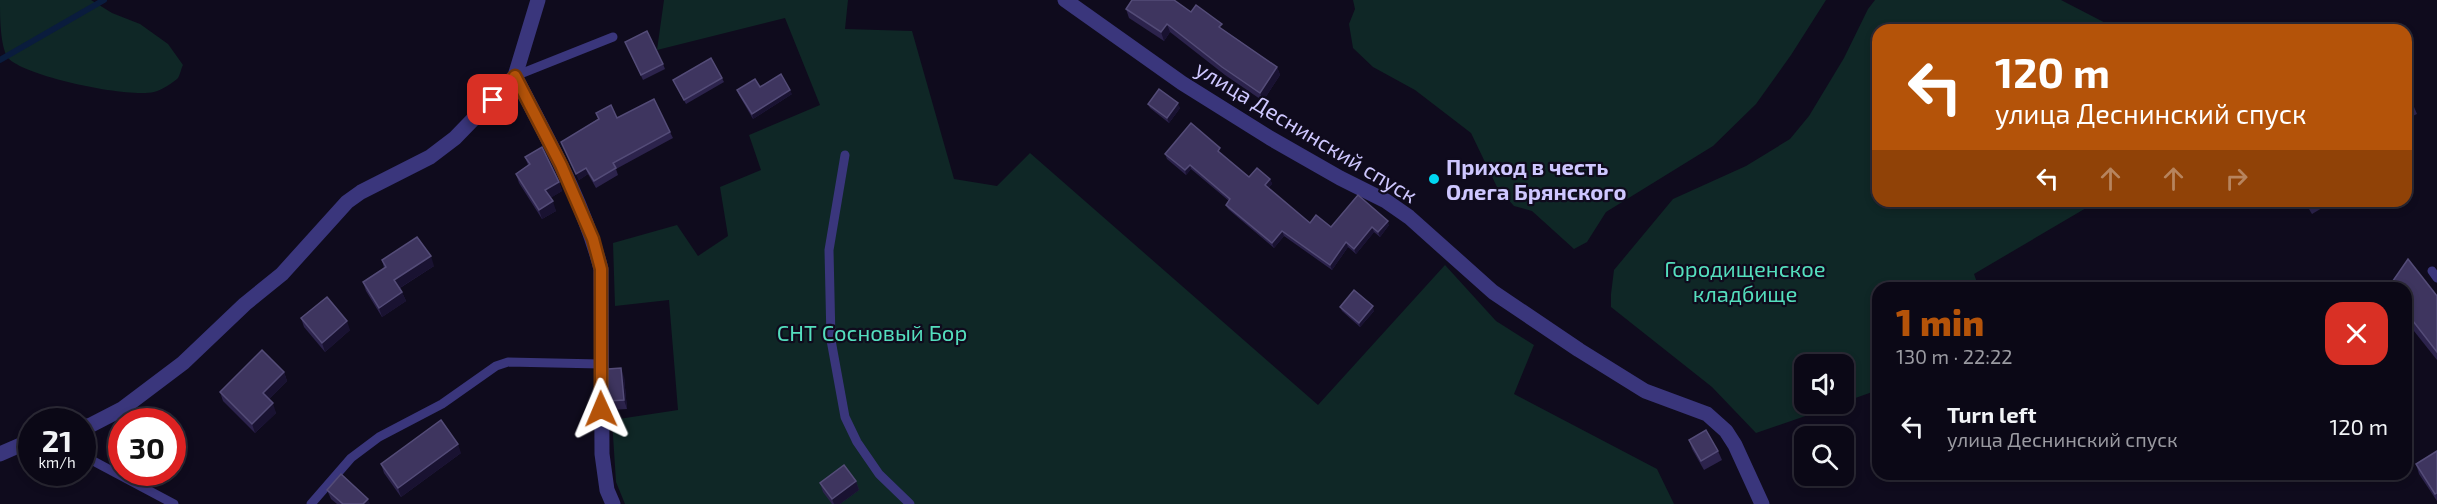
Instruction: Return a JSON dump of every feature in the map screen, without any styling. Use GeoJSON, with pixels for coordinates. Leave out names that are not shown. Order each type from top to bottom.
{"type":"FeatureCollection","features":[{"type":"Feature","properties":{"kind":"street"},"geometry":{"type":"LineString","coordinates":[[96,422],[122,408],[183,363],[245,304],[282,274],[347,202],[361,192],[396,176],[439,150],[482,112],[515,76],[538,0]]}},
{"type":"Feature","properties":{"kind":"street","name":"улица Деснинский спуск"},"geometry":{"type":"LineString","coordinates":[[1065,0],[1182,83],[1270,138],[1386,201],[1409,217],[1493,292],[1579,350],[1645,391],[1707,414],[1726,431],[1735,445],[1762,504]]}},
{"type":"Feature","properties":{"kind":"street"},"geometry":{"type":"LineString","coordinates":[[515,76],[561,165],[593,239],[601,269],[602,453],[607,490],[613,504]]}},
{"type":"Feature","properties":{"kind":"street"},"geometry":{"type":"LineString","coordinates":[[0,454],[18,446]]}},
{"type":"Feature","properties":{"kind":"lane"},"geometry":{"type":"LineString","coordinates":[[515,76],[614,37]]}},
{"type":"Feature","properties":{"kind":"lane"},"geometry":{"type":"LineString","coordinates":[[845,155],[830,250],[831,340],[845,417],[857,442],[879,474],[910,504]]}},
{"type":"Feature","properties":{"kind":"lane"},"geometry":{"type":"LineString","coordinates":[[311,504],[351,458],[379,437],[442,404],[496,366],[508,362],[600,364]]}},
{"type":"Feature","properties":{"kind":"lane"},"geometry":{"type":"LineString","coordinates":[[96,462],[174,504]]}},
{"type":"Feature","properties":{"kind":"green space"},"geometry":{"type":"Polygon","coordinates":[[[0,0],[91,0],[112,13],[140,24],[168,44],[183,65],[178,78],[154,92],[123,92],[55,79],[18,65],[8,58],[3,46],[0,0]]]}},
{"type":"Feature","properties":{"kind":"green space","name":"СНТ Сосновый Бор"},"geometry":{"type":"Polygon","coordinates":[[[664,0],[848,0],[845,29],[912,31],[954,179],[997,186],[1030,153],[1318,405],[1445,265],[1496,321],[1534,345],[1514,394],[1657,469],[1674,504],[625,504],[616,482],[612,420],[678,410],[669,300],[615,306],[613,243],[677,225],[698,256],[728,236],[720,187],[761,170],[749,135],[820,105],[785,18],[657,50],[664,0]]]}},
{"type":"Feature","properties":{"kind":"green space"},"geometry":{"type":"Polygon","coordinates":[[[1353,0],[1826,0],[1756,104],[1713,146],[1606,212],[1587,242],[1574,249],[1532,211],[1514,206],[1497,187],[1471,133],[1415,90],[1373,67],[1353,48],[1349,24],[1355,9],[1353,0]]]}},
{"type":"Feature","properties":{"kind":"green space","name":"Городищенское кладбище"},"geometry":{"type":"Polygon","coordinates":[[[1875,0],[2061,0],[2107,24],[1872,24],[1872,207],[2088,207],[1974,274],[1977,282],[1872,282],[1872,392],[1854,398],[1854,354],[1794,354],[1794,414],[1811,414],[1756,433],[1712,387],[1611,307],[1614,270],[1673,199],[1746,166],[1790,139],[1809,116],[1844,58],[1868,9],[1875,0]]]}},
{"type":"Feature","properties":{"kind":"building"},"geometry":{"type":"Polygon","coordinates":[[[1132,0],[1174,0],[1191,12],[1196,5],[1222,24],[1219,27],[1277,67],[1260,93],[1167,24],[1161,32],[1126,9],[1132,0]]]}},
{"type":"Feature","properties":{"kind":"building"},"geometry":{"type":"Polygon","coordinates":[[[647,31],[663,64],[641,75],[625,42],[647,31]]]}},
{"type":"Feature","properties":{"kind":"building"},"geometry":{"type":"Polygon","coordinates":[[[711,58],[722,78],[684,100],[673,80],[711,58]]]}},
{"type":"Feature","properties":{"kind":"building"},"geometry":{"type":"Polygon","coordinates":[[[781,74],[790,90],[752,114],[737,90],[755,79],[760,87],[781,74]]]}},
{"type":"Feature","properties":{"kind":"building"},"geometry":{"type":"Polygon","coordinates":[[[1159,89],[1178,103],[1167,118],[1148,104],[1159,89]]]}},
{"type":"Feature","properties":{"kind":"building"},"geometry":{"type":"Polygon","coordinates":[[[654,99],[670,132],[613,163],[616,168],[594,181],[586,168],[576,174],[561,142],[599,119],[596,113],[611,105],[617,118],[654,99]]]}},
{"type":"Feature","properties":{"kind":"building"},"geometry":{"type":"Polygon","coordinates":[[[1191,123],[1220,148],[1218,151],[1249,177],[1257,168],[1270,179],[1265,185],[1310,223],[1316,215],[1331,227],[1358,195],[1388,221],[1378,232],[1372,227],[1354,249],[1346,242],[1330,265],[1282,231],[1272,243],[1226,205],[1230,199],[1190,165],[1185,170],[1165,154],[1191,123]]]}},
{"type":"Feature","properties":{"kind":"building"},"geometry":{"type":"Polygon","coordinates":[[[542,147],[559,182],[545,190],[553,201],[539,210],[516,174],[530,164],[525,157],[542,147]]]}},
{"type":"Feature","properties":{"kind":"building"},"geometry":{"type":"Polygon","coordinates":[[[417,237],[431,256],[394,280],[402,292],[379,308],[363,282],[386,267],[382,260],[417,237]]]}},
{"type":"Feature","properties":{"kind":"building"},"geometry":{"type":"Polygon","coordinates":[[[2408,259],[2437,296],[2437,352],[2412,320],[2412,282],[2392,282],[2408,259]]]}},
{"type":"Feature","properties":{"kind":"building"},"geometry":{"type":"Polygon","coordinates":[[[1354,290],[1373,306],[1359,323],[1340,307],[1354,290]]]}},
{"type":"Feature","properties":{"kind":"building"},"geometry":{"type":"Polygon","coordinates":[[[327,297],[347,321],[322,343],[301,318],[327,297]]]}},
{"type":"Feature","properties":{"kind":"building"},"geometry":{"type":"Polygon","coordinates":[[[262,350],[284,372],[263,393],[273,403],[252,424],[220,392],[262,350]]]}},
{"type":"Feature","properties":{"kind":"building"},"geometry":{"type":"Polygon","coordinates":[[[621,368],[624,400],[608,401],[608,369],[621,368]]]}},
{"type":"Feature","properties":{"kind":"building"},"geometry":{"type":"Polygon","coordinates":[[[441,420],[458,444],[398,488],[381,464],[441,420]]]}},
{"type":"Feature","properties":{"kind":"building"},"geometry":{"type":"Polygon","coordinates":[[[1706,430],[1718,451],[1701,461],[1689,440],[1706,430]]]}},
{"type":"Feature","properties":{"kind":"building"},"geometry":{"type":"Polygon","coordinates":[[[2437,451],[2437,493],[2435,494],[2416,464],[2437,451]]]}},
{"type":"Feature","properties":{"kind":"building"},"geometry":{"type":"Polygon","coordinates":[[[844,465],[856,481],[832,499],[820,483],[844,465]]]}},
{"type":"Feature","properties":{"kind":"building"},"geometry":{"type":"Polygon","coordinates":[[[341,474],[368,499],[363,504],[343,504],[327,490],[341,474]]]}},
{"type":"Feature","properties":{"kind":"waterway"},"geometry":{"type":"LineString","coordinates":[[0,60],[104,0]]}},
{"type":"Feature","properties":{"kind":"place","name":"Приход в честь Олега Брянского"},"geometry":{"type":"Point","coordinates":[1434,179]}},
{"type":"Feature","properties":{"kind":"route"},"geometry":{"type":"LineString","coordinates":[[493,100],[515,76],[561,165],[593,239],[601,269],[601,409]]}}]}
